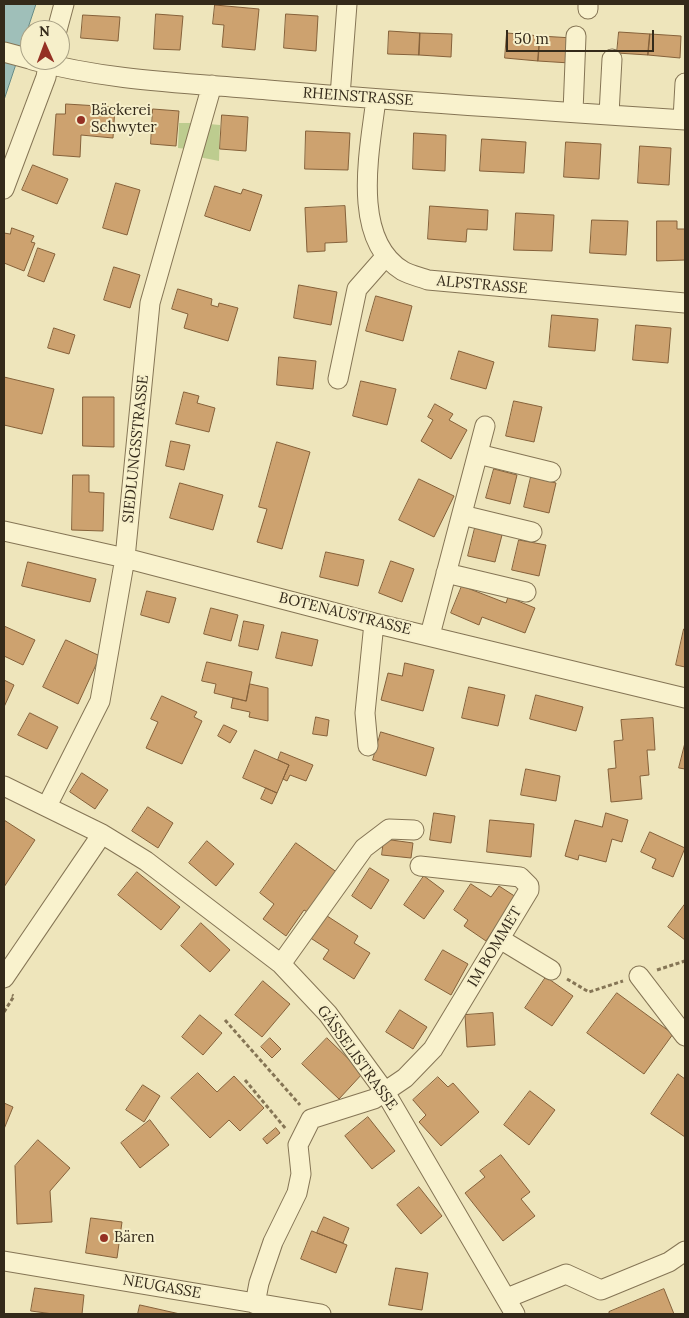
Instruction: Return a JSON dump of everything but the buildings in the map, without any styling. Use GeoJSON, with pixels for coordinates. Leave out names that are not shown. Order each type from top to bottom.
{"type":"FeatureCollection","features":[{"type":"Feature","properties":{"kind":"street"},"geometry":{"type":"LineString","coordinates":[[60,20],[64,4]]}},
{"type":"Feature","properties":{"kind":"street"},"geometry":{"type":"LineString","coordinates":[[340,96],[347,4]]}},
{"type":"Feature","properties":{"kind":"street"},"geometry":{"type":"LineString","coordinates":[[573,112],[576,36]]}},
{"type":"Feature","properties":{"kind":"street","name":"RHEINSTRASSE"},"geometry":{"type":"LineString","coordinates":[[4,52],[20,56]]}},
{"type":"Feature","properties":{"kind":"street"},"geometry":{"type":"LineString","coordinates":[[608,114],[612,59]]}},
{"type":"Feature","properties":{"kind":"street","name":"RHEINSTRASSE"},"geometry":{"type":"LineString","coordinates":[[70,69],[132,79],[376,99],[684,119]]}},
{"type":"Feature","properties":{"kind":"street"},"geometry":{"type":"LineString","coordinates":[[4,190],[46,77],[43,70]]}},
{"type":"Feature","properties":{"kind":"street"},"geometry":{"type":"LineString","coordinates":[[684,119],[685,83]]}},
{"type":"Feature","properties":{"kind":"street","name":"SIEDLUNGSSTRASSE"},"geometry":{"type":"LineString","coordinates":[[47,806],[100,701],[125,558],[150,304],[212,85]]}},
{"type":"Feature","properties":{"kind":"street","name":"ALPSTRASSE"},"geometry":{"type":"LineString","coordinates":[[376,99],[366,198],[371,227],[386,256],[402,270],[428,280],[685,303]]}},
{"type":"Feature","properties":{"kind":"street"},"geometry":{"type":"LineString","coordinates":[[338,379],[357,289],[386,256]]}},
{"type":"Feature","properties":{"kind":"street"},"geometry":{"type":"LineString","coordinates":[[430,635],[485,426]]}},
{"type":"Feature","properties":{"kind":"street"},"geometry":{"type":"LineString","coordinates":[[478,454],[551,472]]}},
{"type":"Feature","properties":{"kind":"street"},"geometry":{"type":"LineString","coordinates":[[462,515],[532,532]]}},
{"type":"Feature","properties":{"kind":"street","name":"BOTENAUSTRASSE"},"geometry":{"type":"LineString","coordinates":[[4,531],[125,558],[374,623],[685,698]]}},
{"type":"Feature","properties":{"kind":"street"},"geometry":{"type":"LineString","coordinates":[[446,573],[526,592]]}},
{"type":"Feature","properties":{"kind":"street"},"geometry":{"type":"LineString","coordinates":[[368,746],[365,713],[374,623]]}},
{"type":"Feature","properties":{"kind":"street","name":"GÄSSELISTRASSE"},"geometry":{"type":"LineString","coordinates":[[4,786],[102,834],[146,861],[281,964],[328,1014],[385,1092],[511,1306]]}},
{"type":"Feature","properties":{"kind":"street"},"geometry":{"type":"LineString","coordinates":[[281,964],[364,848],[389,829],[414,830]]}},
{"type":"Feature","properties":{"kind":"street"},"geometry":{"type":"LineString","coordinates":[[6,985],[102,834]]}},
{"type":"Feature","properties":{"kind":"street","name":"IM BOMMET"},"geometry":{"type":"LineString","coordinates":[[312,1119],[374,1099],[405,1078],[433,1049],[529,890],[526,881],[520,877],[420,866]]}},
{"type":"Feature","properties":{"kind":"street"},"geometry":{"type":"LineString","coordinates":[[500,940],[551,970]]}},
{"type":"Feature","properties":{"kind":"street"},"geometry":{"type":"LineString","coordinates":[[639,976],[685,1036]]}},
{"type":"Feature","properties":{"kind":"street"},"geometry":{"type":"LineString","coordinates":[[249,1307],[273,1242],[297,1193],[301,1174],[298,1145],[312,1119]]}},
{"type":"Feature","properties":{"kind":"street"},"geometry":{"type":"LineString","coordinates":[[511,1306],[566,1274],[601,1290],[669,1262],[685,1251]]}},
{"type":"Feature","properties":{"kind":"street","name":"NEUGASSE"},"geometry":{"type":"LineString","coordinates":[[4,1261],[249,1307],[321,1314]]}},
{"type":"Feature","properties":{"kind":"path"},"geometry":{"type":"LineString","coordinates":[[551,970],[589,992]]}},
{"type":"Feature","properties":{"kind":"path"},"geometry":{"type":"LineString","coordinates":[[4,1012],[14,996],[6,985]]}},
{"type":"Feature","properties":{"kind":"path"},"geometry":{"type":"LineString","coordinates":[[225,1020],[312,1119]]}},
{"type":"Feature","properties":{"kind":"path"},"geometry":{"type":"LineString","coordinates":[[245,1080],[298,1145]]}},
{"type":"Feature","properties":{"kind":"green space"},"geometry":{"type":"Polygon","coordinates":[[[179,123],[194,123],[187,149],[178,148],[179,123]]]}},
{"type":"Feature","properties":{"kind":"green space"},"geometry":{"type":"Polygon","coordinates":[[[209,124],[220,125],[219,161],[199,157],[209,124]]]}},
{"type":"Feature","properties":{"kind":"water"},"geometry":{"type":"Polygon","coordinates":[[[4,4],[36,4],[31,20],[20,20],[20,52],[4,100],[4,4]]]}},
{"type":"Feature","properties":{"kind":"place","name":"Bäckerei Schwyter"},"geometry":{"type":"Point","coordinates":[81,120]}},
{"type":"Feature","properties":{"kind":"place","name":"Bären"},"geometry":{"type":"Point","coordinates":[104,1238]}}]}
